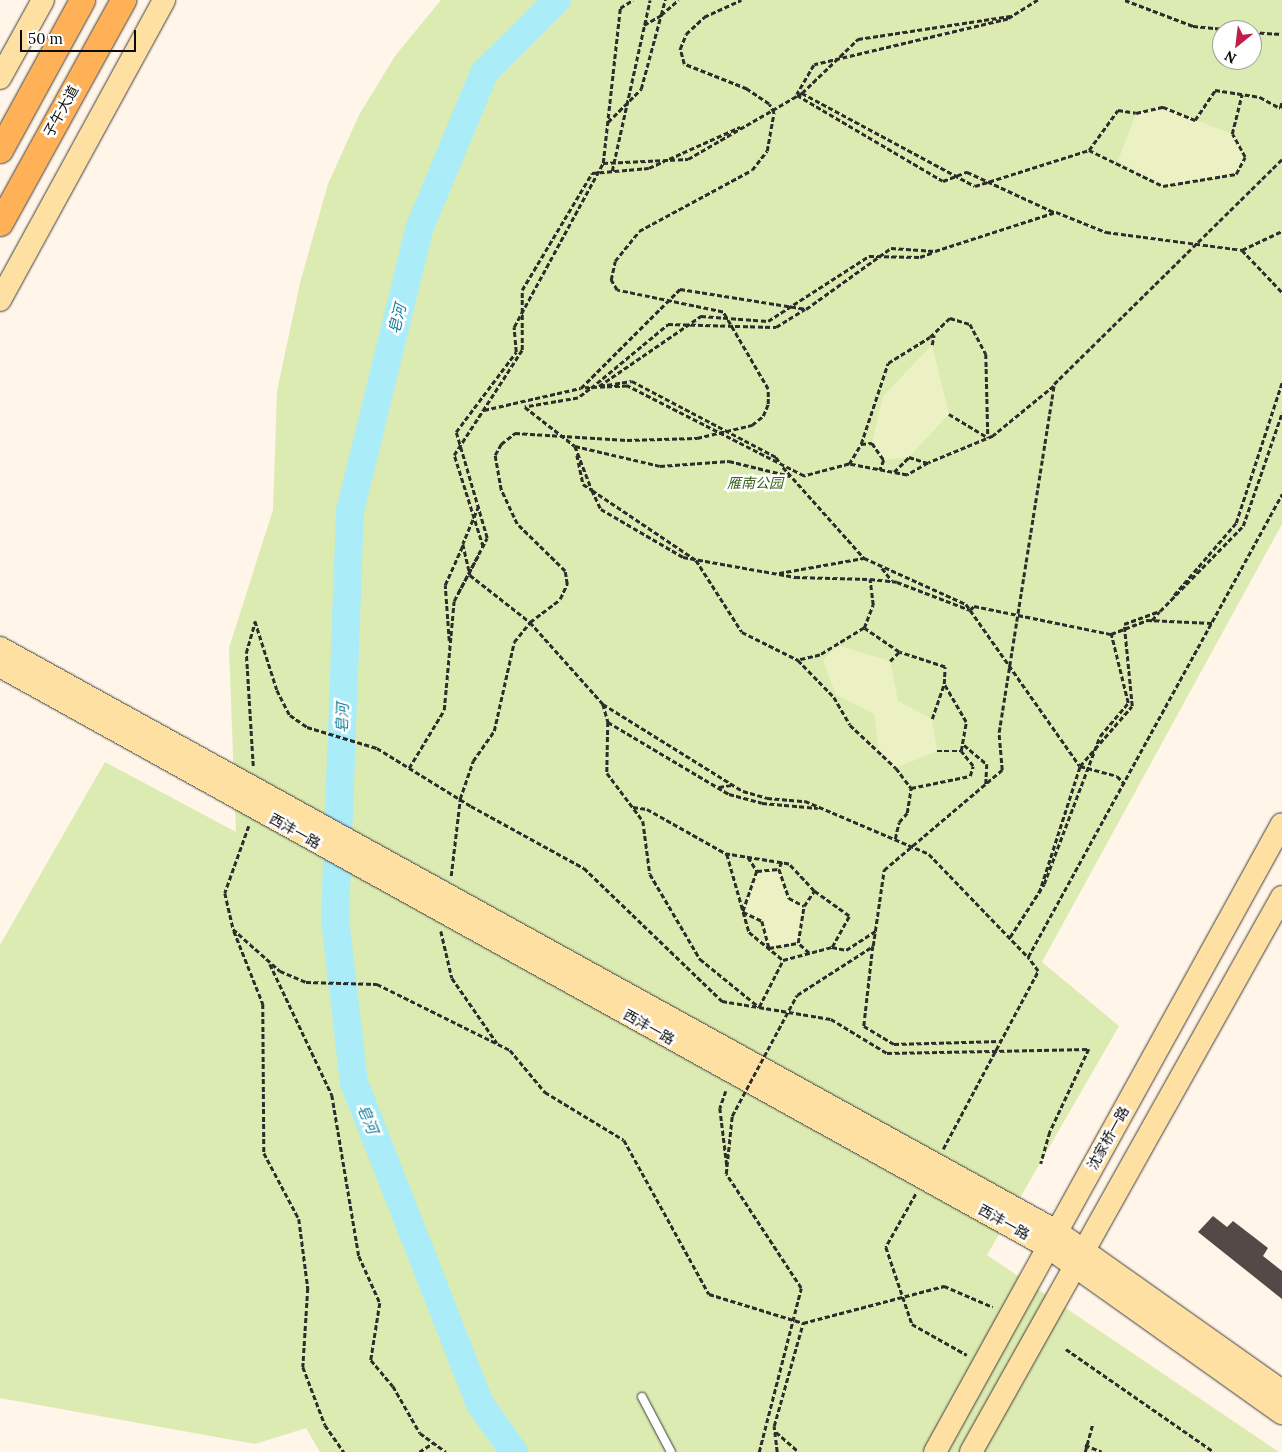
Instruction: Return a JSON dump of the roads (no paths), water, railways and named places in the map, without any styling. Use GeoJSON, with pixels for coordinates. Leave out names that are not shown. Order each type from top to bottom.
{"type":"FeatureCollection","features":[{"type":"Feature","properties":{"kind":"main road"},"geometry":{"type":"LineString","coordinates":[[0,78],[43,0]]}},
{"type":"Feature","properties":{"kind":"main road"},"geometry":{"type":"LineString","coordinates":[[0,150],[82,0]]}},
{"type":"Feature","properties":{"kind":"main road","name":"子午大道"},"geometry":{"type":"LineString","coordinates":[[0,223],[123,0]]}},
{"type":"Feature","properties":{"kind":"main road"},"geometry":{"type":"LineString","coordinates":[[0,300],[164,0]]}},
{"type":"Feature","properties":{"kind":"main road","name":"西沣一路"},"geometry":{"type":"LineString","coordinates":[[0,648],[260,802]]}},
{"type":"Feature","properties":{"kind":"main road","name":"西沣一路"},"geometry":{"type":"LineString","coordinates":[[0,666],[260,802],[1052,1239],[1282,1413]]}},
{"type":"Feature","properties":{"kind":"main road","name":"沈家桥一路"},"geometry":{"type":"LineString","coordinates":[[935,1452],[1282,824]]}},
{"type":"Feature","properties":{"kind":"main road"},"geometry":{"type":"LineString","coordinates":[[971,1452],[1282,897]]}},
{"type":"Feature","properties":{"kind":"main road","name":"西沣一路"},"geometry":{"type":"LineString","coordinates":[[446,905],[734,1073],[930,1171]]}},
{"type":"Feature","properties":{"kind":"main road","name":"西沣一路"},"geometry":{"type":"LineString","coordinates":[[1079,1259],[1282,1391]]}},
{"type":"Feature","properties":{"kind":"lane"},"geometry":{"type":"LineString","coordinates":[[642,1397],[671,1452]]}},
{"type":"Feature","properties":{"kind":"waterway","name":"皂河"},"geometry":{"type":"LineString","coordinates":[[514,1452],[480,1404],[354,1083],[335,920],[350,511],[420,227],[484,73],[557,0]]}},
{"type":"Feature","properties":{"kind":"park label","name":"雁南公园"},"geometry":{"type":"Point","coordinates":[755,483]}}]}
